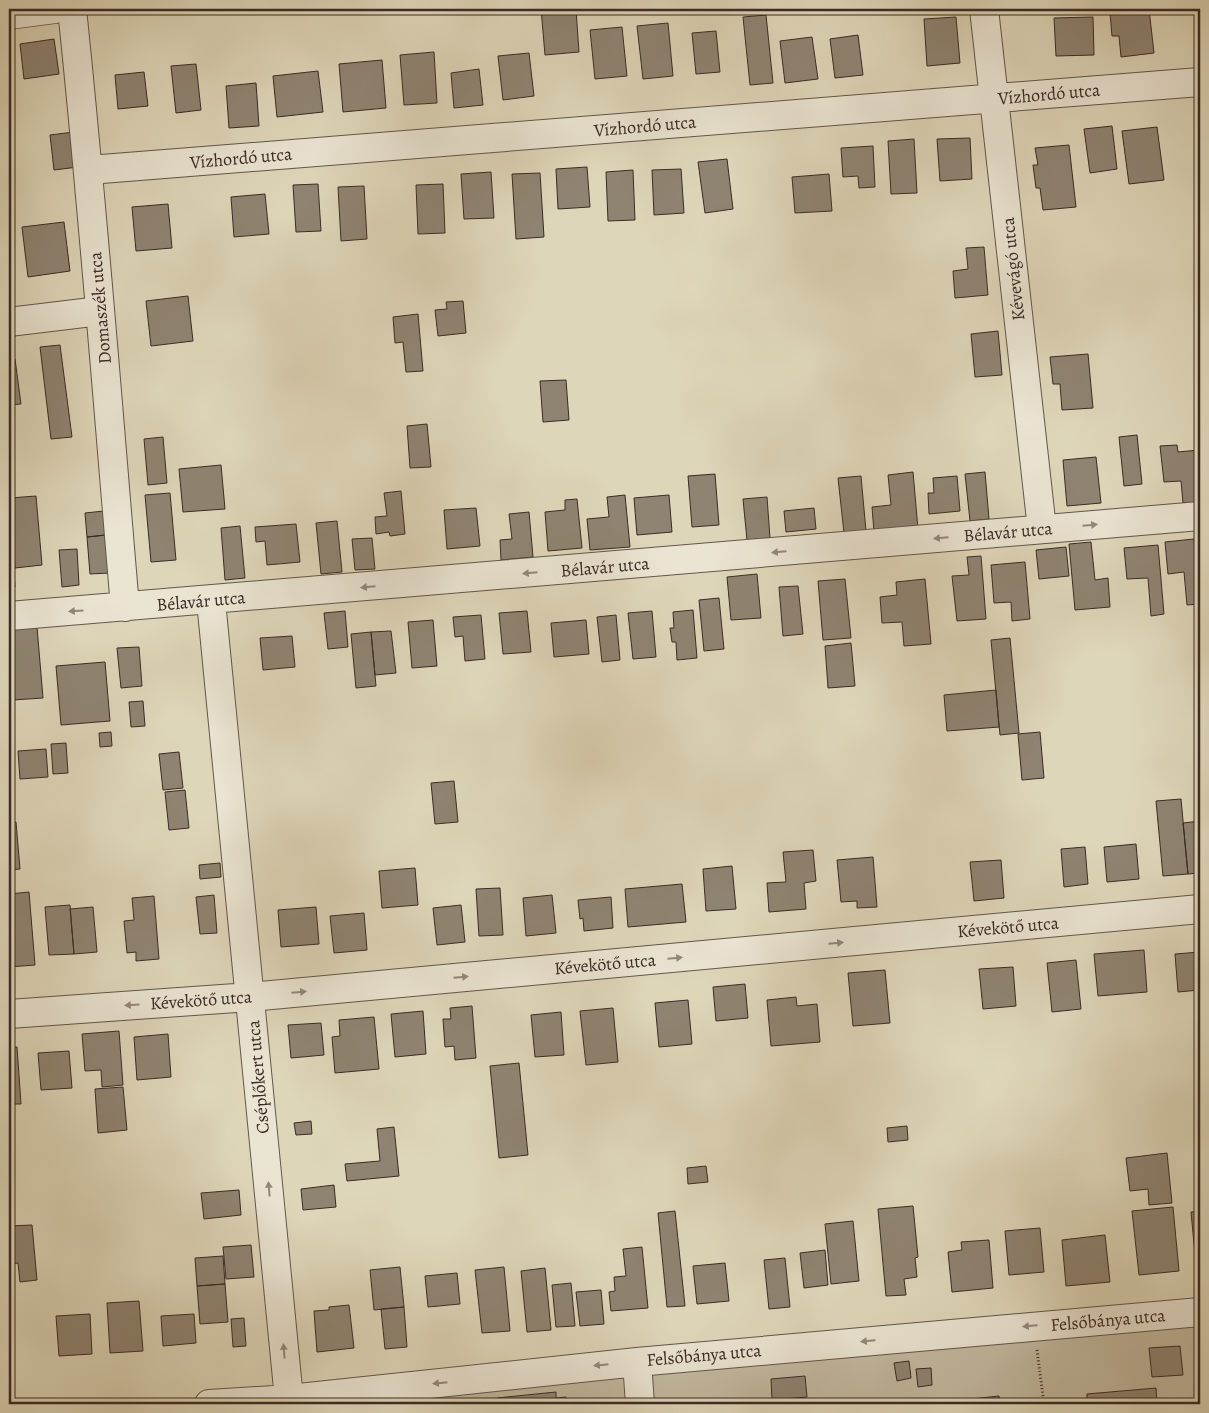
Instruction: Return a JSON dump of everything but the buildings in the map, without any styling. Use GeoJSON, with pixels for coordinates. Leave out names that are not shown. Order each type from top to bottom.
{"type":"FeatureCollection","features":[{"type":"Feature","properties":{"kind":"street"},"geometry":{"type":"LineString","coordinates":[[9,15],[55,9]]}},
{"type":"Feature","properties":{"kind":"street","name":"Domaszék utca"},"geometry":{"type":"LineString","coordinates":[[72,9],[89,170],[125,607]]}},
{"type":"Feature","properties":{"kind":"street","name":"Kévevágó utca"},"geometry":{"type":"LineString","coordinates":[[984,9],[1042,529]]}},
{"type":"Feature","properties":{"kind":"street","name":"Vízhordó utca"},"geometry":{"type":"LineString","coordinates":[[89,170],[1200,82]]}},
{"type":"Feature","properties":{"kind":"street"},"geometry":{"type":"LineString","coordinates":[[9,322],[100,311]]}},
{"type":"Feature","properties":{"kind":"street","name":"Bélavár utca"},"geometry":{"type":"LineString","coordinates":[[9,616],[1200,516]]}},
{"type":"Feature","properties":{"kind":"street","name":"Cséplőkert utca"},"geometry":{"type":"LineString","coordinates":[[211,600],[288,1402]]}},
{"type":"Feature","properties":{"kind":"street","name":"Kévekötő utca"},"geometry":{"type":"LineString","coordinates":[[9,1014],[250,997],[1200,909]]}},
{"type":"Feature","properties":{"kind":"street","name":"Felsőbánya utca"},"geometry":{"type":"LineString","coordinates":[[209,1404],[288,1402],[637,1362],[1200,1312]]}},
{"type":"Feature","properties":{"kind":"street"},"geometry":{"type":"LineString","coordinates":[[637,1362],[640,1404]]}},
{"type":"Feature","properties":{"kind":"path"},"geometry":{"type":"LineString","coordinates":[[1034,1326],[1044,1404]]}},
{"type":"Feature","properties":{"kind":"shaded area"},"geometry":{"type":"Polygon","coordinates":[[[1200,1312],[1200,1404],[209,1404],[1200,1312]]]}}]}
